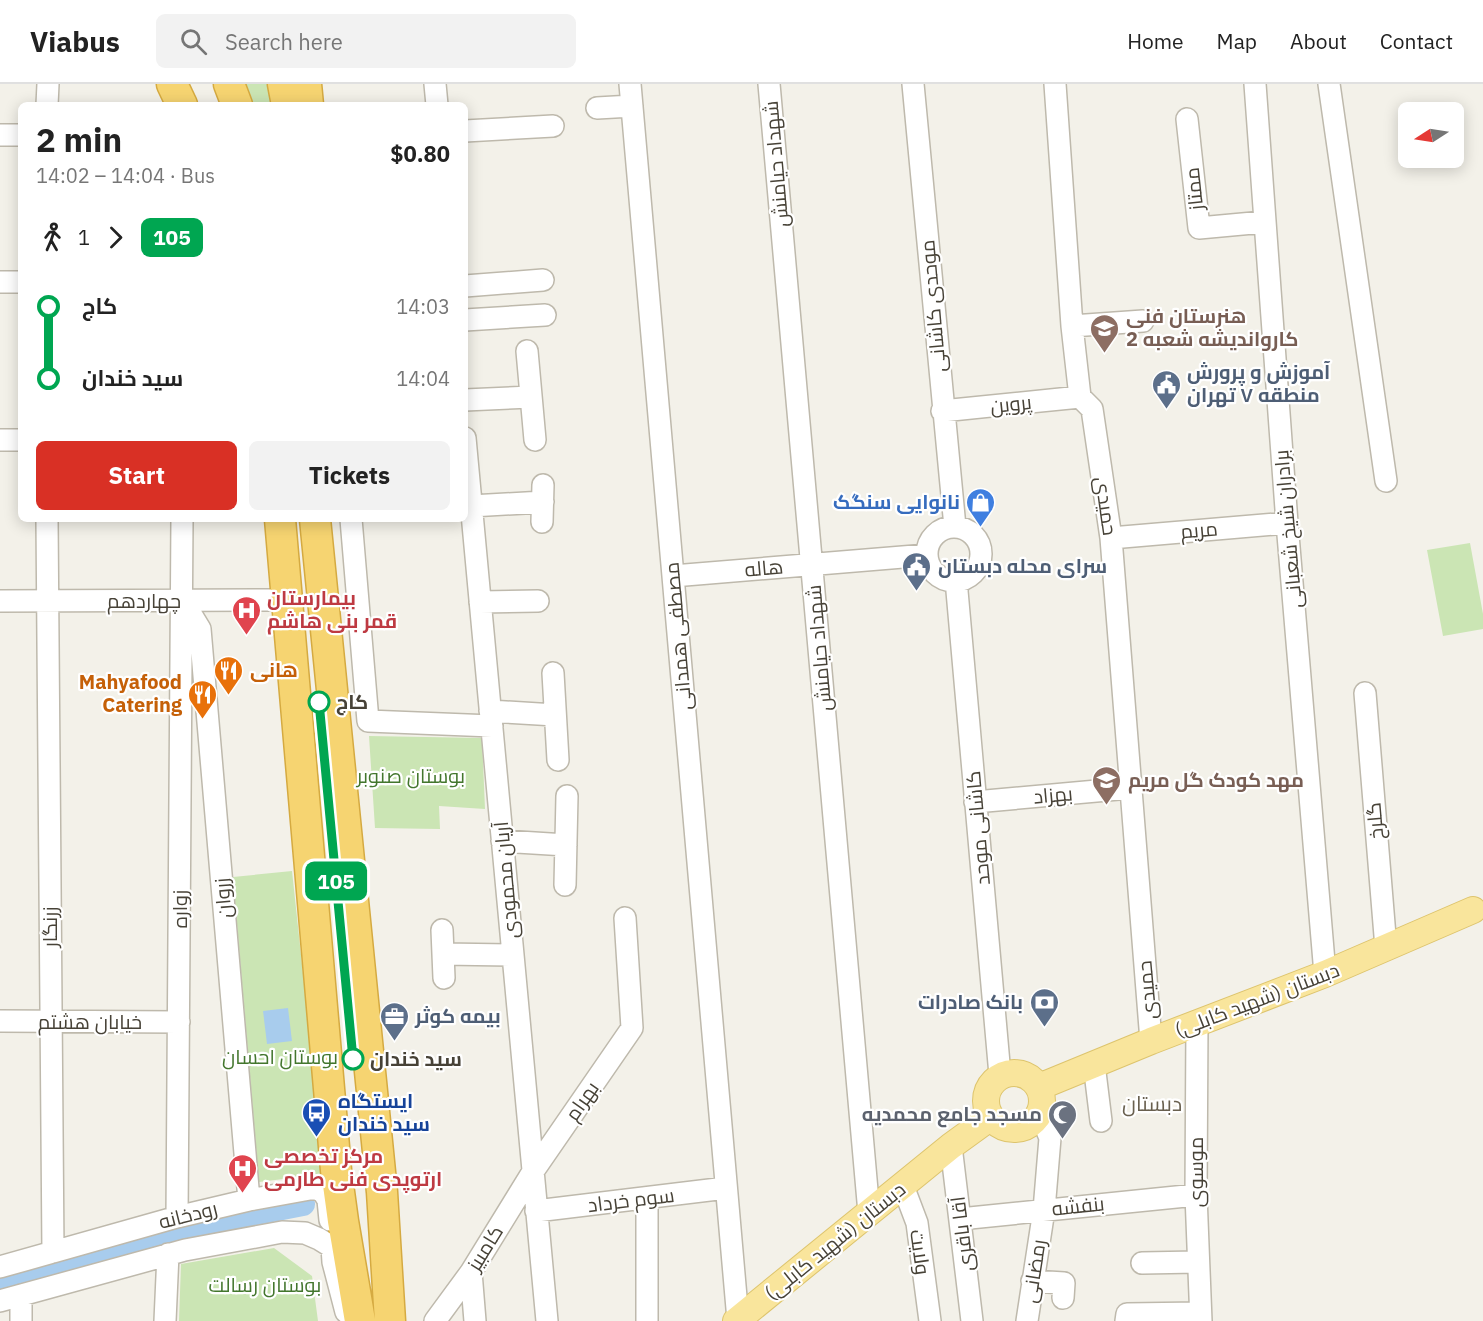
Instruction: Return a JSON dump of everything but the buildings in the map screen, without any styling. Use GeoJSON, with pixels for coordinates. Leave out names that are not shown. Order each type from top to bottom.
{"type":"FeatureCollection","features":[{"type":"Feature","properties":{"kind":"highway"},"geometry":{"type":"LineString","coordinates":[[172,84],[181,102]]}},
{"type":"Feature","properties":{"kind":"highway"},"geometry":{"type":"LineString","coordinates":[[189,84],[196,102]]}},
{"type":"Feature","properties":{"kind":"highway"},"geometry":{"type":"LineString","coordinates":[[229,84],[236,102]]}},
{"type":"Feature","properties":{"kind":"highway"},"geometry":{"type":"LineString","coordinates":[[283,84],[286,102]]}},
{"type":"Feature","properties":{"kind":"highway"},"geometry":{"type":"LineString","coordinates":[[306,84],[308,102]]}},
{"type":"Feature","properties":{"kind":"highway"},"geometry":{"type":"LineString","coordinates":[[280,522],[336,1170],[360,1321]]}},
{"type":"Feature","properties":{"kind":"highway"},"geometry":{"type":"LineString","coordinates":[[315,522],[382,1192],[390,1321]]}},
{"type":"Feature","properties":{"kind":"highway"},"geometry":{"type":"LineString","coordinates":[[323,596],[326,522]]}},
{"type":"Feature","properties":{"kind":"main road","name":"دبستان (شهید کابلی)"},"geometry":{"type":"LineString","coordinates":[[1040,1087],[1151,1041],[1325,974],[1473,910]]}},
{"type":"Feature","properties":{"kind":"main road"},"geometry":{"type":"LineString","coordinates":[[1013,1073],[1023,1075],[1032,1079],[1040,1087],[1042,1104],[1038,1117],[1028,1126],[1012,1130],[999,1125],[991,1117],[986,1107],[986,1093],[990,1084],[1000,1076],[1013,1073]]}},
{"type":"Feature","properties":{"kind":"main road","name":"دبستان (شهید کابلی)"},"geometry":{"type":"LineString","coordinates":[[737,1320],[951,1146],[991,1117]]}},
{"type":"Feature","properties":{"kind":"street"},"geometry":{"type":"LineString","coordinates":[[47,102],[48,84]]}},
{"type":"Feature","properties":{"kind":"street"},"geometry":{"type":"LineString","coordinates":[[159,84],[167,102]]}},
{"type":"Feature","properties":{"kind":"street"},"geometry":{"type":"LineString","coordinates":[[435,84],[437,102]]}},
{"type":"Feature","properties":{"kind":"street","name":"مصطفی همدانی"},"geometry":{"type":"LineString","coordinates":[[630,84],[737,1320]]}},
{"type":"Feature","properties":{"kind":"street","name":"شهداد حیامنش"},"geometry":{"type":"LineString","coordinates":[[769,84],[869,1213]]}},
{"type":"Feature","properties":{"kind":"street","name":"موحدی کاشانی"},"geometry":{"type":"LineString","coordinates":[[913,84],[942,411],[955,527]]}},
{"type":"Feature","properties":{"kind":"street","name":"حمیدی"},"geometry":{"type":"LineString","coordinates":[[1055,84],[1072,326],[1080,397],[1092,408],[1111,538],[1151,1041]]}},
{"type":"Feature","properties":{"kind":"street","name":"برادران شیخ شعبانی"},"geometry":{"type":"LineString","coordinates":[[1256,84],[1287,523],[1325,974]]}},
{"type":"Feature","properties":{"kind":"street"},"geometry":{"type":"LineString","coordinates":[[1329,84],[1386,481]]}},
{"type":"Feature","properties":{"kind":"street"},"geometry":{"type":"LineString","coordinates":[[597,108],[632,106]]}},
{"type":"Feature","properties":{"kind":"street","name":"ممتاز"},"geometry":{"type":"LineString","coordinates":[[1187,118],[1198,228],[1264,222]]}},
{"type":"Feature","properties":{"kind":"street"},"geometry":{"type":"LineString","coordinates":[[468,131],[553,126]]}},
{"type":"Feature","properties":{"kind":"street"},"geometry":{"type":"LineString","coordinates":[[0,135],[18,135]]}},
{"type":"Feature","properties":{"kind":"street"},"geometry":{"type":"LineString","coordinates":[[468,286],[543,280]]}},
{"type":"Feature","properties":{"kind":"street"},"geometry":{"type":"LineString","coordinates":[[0,282],[18,282]]}},
{"type":"Feature","properties":{"kind":"street"},"geometry":{"type":"LineString","coordinates":[[468,320],[544,315]]}},
{"type":"Feature","properties":{"kind":"street"},"geometry":{"type":"LineString","coordinates":[[1072,326],[1143,321]]}},
{"type":"Feature","properties":{"kind":"street"},"geometry":{"type":"LineString","coordinates":[[528,351],[535,441]]}},
{"type":"Feature","properties":{"kind":"street"},"geometry":{"type":"LineString","coordinates":[[468,400],[531,397]]}},
{"type":"Feature","properties":{"kind":"street","name":"پروین"},"geometry":{"type":"LineString","coordinates":[[942,411],[1080,397]]}},
{"type":"Feature","properties":{"kind":"street"},"geometry":{"type":"LineString","coordinates":[[0,440],[18,440]]}},
{"type":"Feature","properties":{"kind":"street","name":"آریان محمودی"},"geometry":{"type":"LineString","coordinates":[[468,472],[547,1321]]}},
{"type":"Feature","properties":{"kind":"street"},"geometry":{"type":"LineString","coordinates":[[471,506],[543,503]]}},
{"type":"Feature","properties":{"kind":"street","name":"زرنگار"},"geometry":{"type":"LineString","coordinates":[[47,522],[51,1021],[49,1253]]}},
{"type":"Feature","properties":{"kind":"street","name":"زواره"},"geometry":{"type":"LineString","coordinates":[[177,1216],[182,522]]}},
{"type":"Feature","properties":{"kind":"street"},"geometry":{"type":"LineString","coordinates":[[351,522],[368,721],[555,715]]}},
{"type":"Feature","properties":{"kind":"street","name":"مریم"},"geometry":{"type":"LineString","coordinates":[[1111,538],[1287,523]]}},
{"type":"Feature","properties":{"kind":"street"},"geometry":{"type":"LineString","coordinates":[[955,527],[971,533],[977,540],[981,557],[974,573],[958,581],[940,578],[928,564],[927,555],[932,538],[946,528],[955,527]]}},
{"type":"Feature","properties":{"kind":"street","name":"هاله"},"geometry":{"type":"LineString","coordinates":[[673,576],[927,555]]}},
{"type":"Feature","properties":{"kind":"street","name":"کاشانی موحد"},"geometry":{"type":"LineString","coordinates":[[958,581],[957,591],[1000,1076]]}},
{"type":"Feature","properties":{"kind":"street","name":"زروان"},"geometry":{"type":"LineString","coordinates":[[183,600],[200,629],[249,1200]]}},
{"type":"Feature","properties":{"kind":"street","name":"چهاردهم"},"geometry":{"type":"LineString","coordinates":[[0,601],[287,600]]}},
{"type":"Feature","properties":{"kind":"street"},"geometry":{"type":"LineString","coordinates":[[480,602],[538,601]]}},
{"type":"Feature","properties":{"kind":"street"},"geometry":{"type":"LineString","coordinates":[[553,673],[558,760]]}},
{"type":"Feature","properties":{"kind":"street","name":"گلرخ"},"geometry":{"type":"LineString","coordinates":[[1365,693],[1386,948]]}},
{"type":"Feature","properties":{"kind":"street","name":"بهزاد"},"geometry":{"type":"LineString","coordinates":[[975,802],[1131,788]]}},
{"type":"Feature","properties":{"kind":"street"},"geometry":{"type":"LineString","coordinates":[[565,885],[567,796]]}},
{"type":"Feature","properties":{"kind":"street"},"geometry":{"type":"LineString","coordinates":[[502,841],[566,845]]}},
{"type":"Feature","properties":{"kind":"street","name":"بهرام"},"geometry":{"type":"LineString","coordinates":[[532,1173],[632,1029],[625,918]]}},
{"type":"Feature","properties":{"kind":"street"},"geometry":{"type":"LineString","coordinates":[[442,930],[444,978]]}},
{"type":"Feature","properties":{"kind":"street"},"geometry":{"type":"LineString","coordinates":[[443,954],[513,955]]}},
{"type":"Feature","properties":{"kind":"street","name":"خیابان هشتم"},"geometry":{"type":"LineString","coordinates":[[0,1021],[179,1022]]}},
{"type":"Feature","properties":{"kind":"street","name":"موسوی"},"geometry":{"type":"LineString","coordinates":[[1197,1023],[1196,1195],[1200,1317]]}},
{"type":"Feature","properties":{"kind":"street"},"geometry":{"type":"LineString","coordinates":[[1094,1064],[1101,1121]]}},
{"type":"Feature","properties":{"kind":"street","name":"رمضانی"},"geometry":{"type":"LineString","coordinates":[[1027,1321],[1044,1210],[1050,1138],[1044,1123],[1038,1117]]}},
{"type":"Feature","properties":{"kind":"street","name":"آقا باقری"},"geometry":{"type":"LineString","coordinates":[[951,1146],[972,1321]]}},
{"type":"Feature","properties":{"kind":"street","name":"کامبیز"},"geometry":{"type":"LineString","coordinates":[[435,1321],[471,1272],[532,1173]]}},
{"type":"Feature","properties":{"kind":"street","name":"ولایت"},"geometry":{"type":"LineString","coordinates":[[903,1186],[917,1223],[930,1321]]}},
{"type":"Feature","properties":{"kind":"street","name":"سوم خرداد"},"geometry":{"type":"LineString","coordinates":[[536,1211],[726,1188]]}},
{"type":"Feature","properties":{"kind":"street","name":"رودخانه"},"geometry":{"type":"LineString","coordinates":[[0,1267],[177,1216],[249,1200],[317,1189],[323,1192],[330,1211],[333,1262],[349,1321]]}},
{"type":"Feature","properties":{"kind":"street","name":"بنفشه"},"geometry":{"type":"LineString","coordinates":[[960,1219],[1196,1195]]}},
{"type":"Feature","properties":{"kind":"street"},"geometry":{"type":"LineString","coordinates":[[647,1198],[647,1321]]}},
{"type":"Feature","properties":{"kind":"street","name":"رودخانه"},"geometry":{"type":"LineString","coordinates":[[0,1302],[168,1254],[282,1232],[305,1233],[332,1248]]}},
{"type":"Feature","properties":{"kind":"street"},"geometry":{"type":"LineString","coordinates":[[0,1256],[49,1253]]}},
{"type":"Feature","properties":{"kind":"street"},"geometry":{"type":"LineString","coordinates":[[165,1321],[168,1254]]}},
{"type":"Feature","properties":{"kind":"street"},"geometry":{"type":"LineString","coordinates":[[1142,1263],[1197,1262]]}},
{"type":"Feature","properties":{"kind":"street"},"geometry":{"type":"LineString","coordinates":[[471,1272],[475,1321]]}},
{"type":"Feature","properties":{"kind":"street"},"geometry":{"type":"LineString","coordinates":[[1032,1281],[1064,1283],[1063,1298]]}},
{"type":"Feature","properties":{"kind":"street"},"geometry":{"type":"LineString","coordinates":[[21,1295],[21,1321]]}},
{"type":"Feature","properties":{"kind":"street"},"geometry":{"type":"LineString","coordinates":[[1126,1321],[1126,1314],[1200,1317]]}},
{"type":"Feature","properties":{"kind":"green space"},"geometry":{"type":"Polygon","coordinates":[[[236,84],[275,84],[278,102],[243,102],[236,84]]]}},
{"type":"Feature","properties":{"kind":"green space"},"geometry":{"type":"Polygon","coordinates":[[[1470,543],[1483,614],[1483,629],[1443,636],[1427,550],[1470,543]]]}},
{"type":"Feature","properties":{"kind":"green space","name":"بوستان صنوبر"},"geometry":{"type":"Polygon","coordinates":[[[369,736],[482,738],[485,809],[439,806],[440,829],[375,828],[369,736]]]}},
{"type":"Feature","properties":{"kind":"green space","name":"بوستان احسان"},"geometry":{"type":"Polygon","coordinates":[[[292,871],[320,1156],[323,1160],[324,1174],[259,1182],[233,877],[292,871]]]}},
{"type":"Feature","properties":{"kind":"green space","name":"بوستان رسالت"},"geometry":{"type":"Polygon","coordinates":[[[274,1248],[312,1276],[318,1321],[179,1321],[181,1264],[274,1248]]]}},
{"type":"Feature","properties":{"kind":"water"},"geometry":{"type":"Polygon","coordinates":[[[288,1008],[292,1041],[267,1044],[263,1011],[288,1008]]]}},
{"type":"Feature","properties":{"kind":"waterway"},"geometry":{"type":"LineString","coordinates":[[0,1290],[121,1251],[191,1235],[220,1220],[303,1204]]}},
{"type":"Feature","properties":{"kind":"bus line","name":"105"},"geometry":{"type":"LineString","coordinates":[[319,702],[353,1059]]}},
{"type":"Feature","properties":{"kind":"place","name":"هنرستان فنی کارواندیشه شعبه 2"},"geometry":{"type":"Point","coordinates":[1105,354]}},
{"type":"Feature","properties":{"kind":"place","name":"آموزش و پرورش منطقه ۷ تهران"},"geometry":{"type":"Point","coordinates":[1166,410]}},
{"type":"Feature","properties":{"kind":"place","name":"نانوایی سنگک"},"geometry":{"type":"Point","coordinates":[981,528]}},
{"type":"Feature","properties":{"kind":"place","name":"سرای محله دبستان"},"geometry":{"type":"Point","coordinates":[917,592]}},
{"type":"Feature","properties":{"kind":"place","name":"بیمارستان قمر بنی هاشم"},"geometry":{"type":"Point","coordinates":[246,636]}},
{"type":"Feature","properties":{"kind":"place","name":"هانی"},"geometry":{"type":"Point","coordinates":[229,696]}},
{"type":"Feature","properties":{"kind":"place","name":"کاج"},"geometry":{"type":"Point","coordinates":[319,702]}},
{"type":"Feature","properties":{"kind":"place","name":"Mahyafood Catering"},"geometry":{"type":"Point","coordinates":[203,720]}},
{"type":"Feature","properties":{"kind":"place","name":"مهد کودک گل مریم"},"geometry":{"type":"Point","coordinates":[1107,806]}},
{"type":"Feature","properties":{"kind":"place","name":"بانک صادرات"},"geometry":{"type":"Point","coordinates":[1044,1028]}},
{"type":"Feature","properties":{"kind":"place","name":"بیمه کوثر"},"geometry":{"type":"Point","coordinates":[394,1042]}},
{"type":"Feature","properties":{"kind":"place","name":"سید خندان"},"geometry":{"type":"Point","coordinates":[353,1059]}},
{"type":"Feature","properties":{"kind":"place","name":"ایستگاه سید خندان"},"geometry":{"type":"Point","coordinates":[317,1138]}},
{"type":"Feature","properties":{"kind":"place","name":"مسجد جامع محمدیه"},"geometry":{"type":"Point","coordinates":[1063,1140]}},
{"type":"Feature","properties":{"kind":"place","name":"مرکز تخصصی ارتوپدی فنی طارمی"},"geometry":{"type":"Point","coordinates":[243,1194]}},
{"type":"Feature","properties":{"kind":"district","name":"دبستان"},"geometry":{"type":"Point","coordinates":[1152,1104]}}]}
